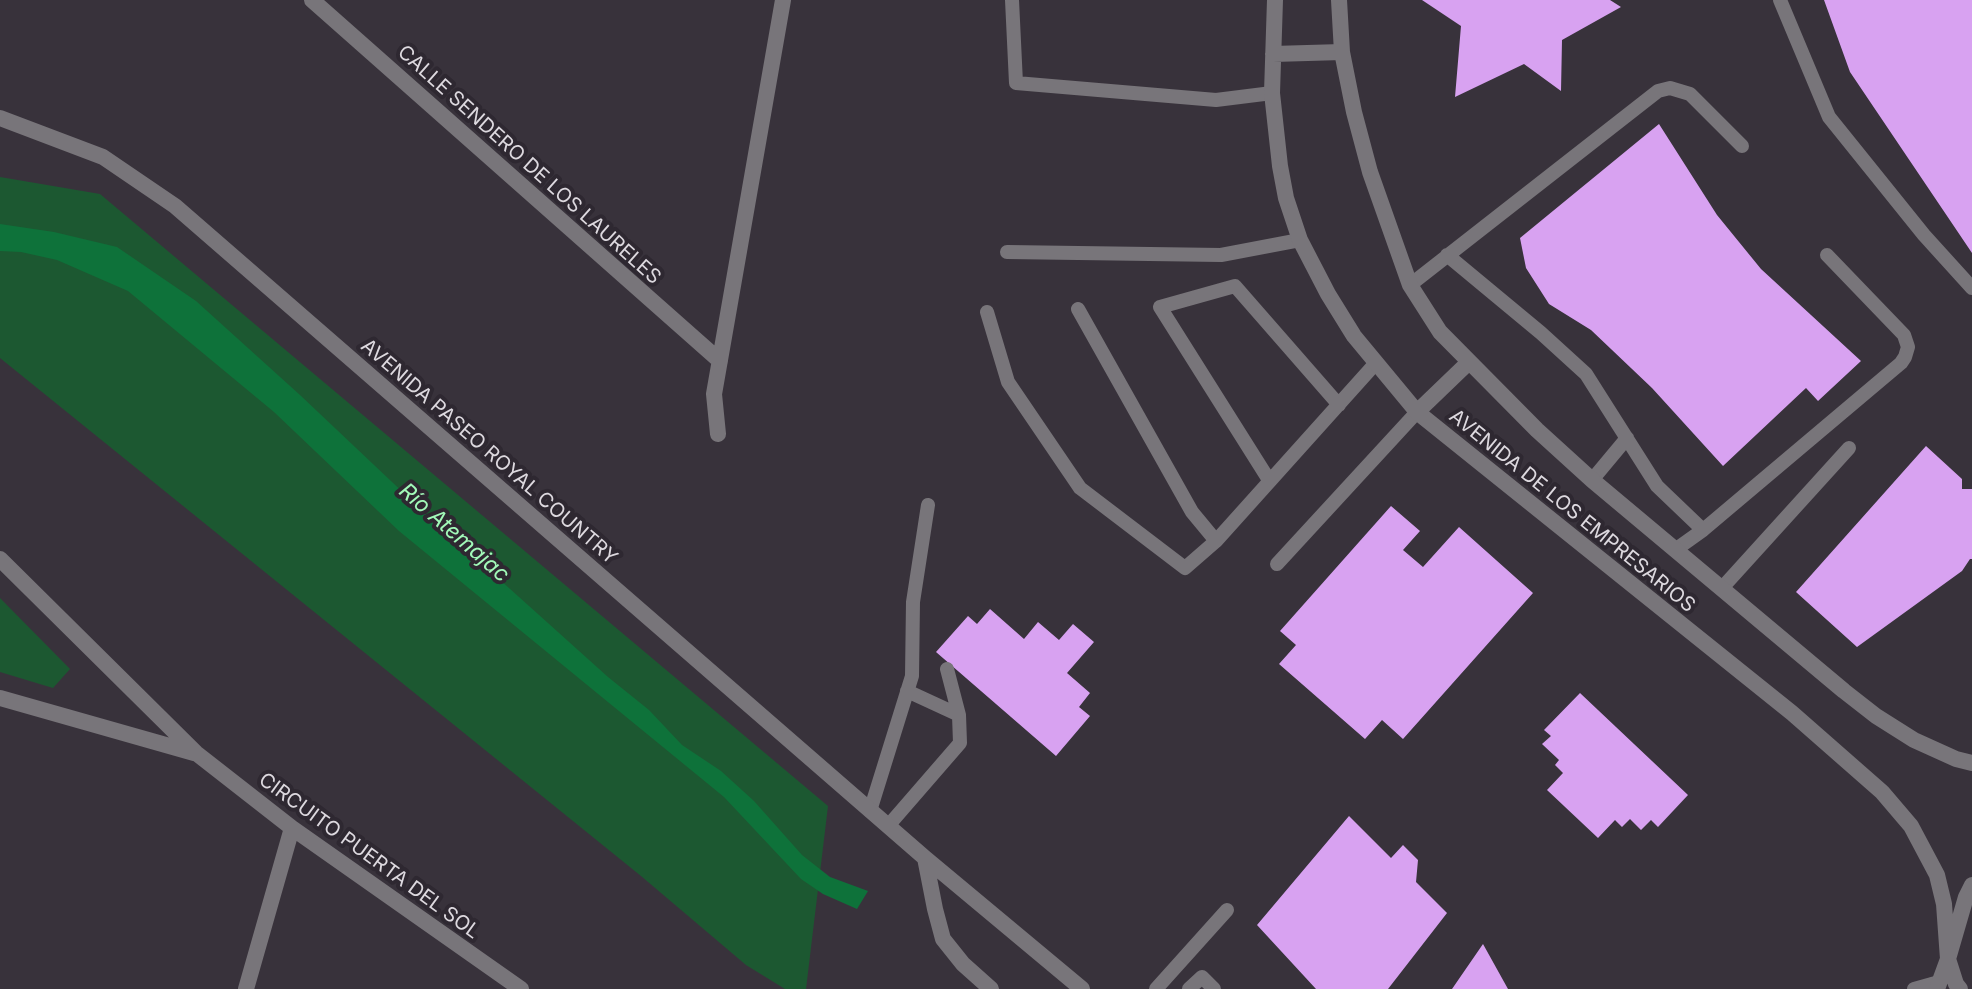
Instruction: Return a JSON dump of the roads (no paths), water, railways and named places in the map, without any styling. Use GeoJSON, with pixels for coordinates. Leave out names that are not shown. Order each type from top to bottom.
{"type":"FeatureCollection","features":[{"type":"Feature","properties":{"kind":"street","name":"CALLE SENDERO DE LOS LAURELES"},"geometry":{"type":"LineString","coordinates":[[312,0],[720,361]]}},
{"type":"Feature","properties":{"kind":"street"},"geometry":{"type":"LineString","coordinates":[[718,434],[714,394],[783,0]]}},
{"type":"Feature","properties":{"kind":"street","name":"AVENIDA DE LOS EMPRESARIOS"},"geometry":{"type":"LineString","coordinates":[[1275,0],[1272,93],[1286,198],[1300,240],[1354,336],[1417,412],[1792,713],[1882,792],[1911,826],[1937,875],[1944,904],[1948,959],[1960,989]]}},
{"type":"Feature","properties":{"kind":"street","name":"AVENIDA DE LOS EMPRESARIOS"},"geometry":{"type":"LineString","coordinates":[[1339,0],[1342,52],[1370,172],[1410,285],[1440,332],[1537,430],[1592,480],[1876,716],[1914,740],[1972,763]]}},
{"type":"Feature","properties":{"kind":"street"},"geometry":{"type":"LineString","coordinates":[[1273,54],[1342,52]]}},
{"type":"Feature","properties":{"kind":"street","name":"AVENIDA PASEO ROYAL COUNTRY"},"geometry":{"type":"LineString","coordinates":[[0,118],[103,157],[175,206],[870,811],[1082,989]]}},
{"type":"Feature","properties":{"kind":"street"},"geometry":{"type":"LineString","coordinates":[[1417,412],[1469,362]]}},
{"type":"Feature","properties":{"kind":"street","name":"CIRCUITO PUERTA DEL SOL"},"geometry":{"type":"LineString","coordinates":[[0,559],[196,753],[292,828],[521,989]]}},
{"type":"Feature","properties":{"kind":"street","name":"CIRCUITO PUERTA DEL SOL"},"geometry":{"type":"LineString","coordinates":[[0,698],[196,753]]}},
{"type":"Feature","properties":{"kind":"street"},"geometry":{"type":"LineString","coordinates":[[246,989],[292,828]]}},
{"type":"Feature","properties":{"kind":"street"},"geometry":{"type":"LineString","coordinates":[[925,858],[943,939],[963,964],[991,989]]}},
{"type":"Feature","properties":{"kind":"street"},"geometry":{"type":"LineString","coordinates":[[1938,985],[1972,885]]}},
{"type":"Feature","properties":{"kind":"lane"},"geometry":{"type":"LineString","coordinates":[[1012,0],[1016,83],[1216,100],[1272,93]]}},
{"type":"Feature","properties":{"kind":"lane"},"geometry":{"type":"LineString","coordinates":[[1780,0],[1829,117],[1924,235],[1972,288]]}},
{"type":"Feature","properties":{"kind":"lane"},"geometry":{"type":"LineString","coordinates":[[1410,285],[1658,91],[1670,88],[1690,94],[1742,146]]}},
{"type":"Feature","properties":{"kind":"lane"},"geometry":{"type":"LineString","coordinates":[[1007,252],[1221,255],[1300,240]]}},
{"type":"Feature","properties":{"kind":"lane"},"geometry":{"type":"LineString","coordinates":[[1447,255],[1586,374],[1657,486],[1703,530]]}},
{"type":"Feature","properties":{"kind":"lane"},"geometry":{"type":"LineString","coordinates":[[1675,550],[1703,530],[1905,357],[1908,347],[1904,335],[1827,255]]}},
{"type":"Feature","properties":{"kind":"lane"},"geometry":{"type":"LineString","coordinates":[[1269,480],[1160,307],[1235,286],[1339,405]]}},
{"type":"Feature","properties":{"kind":"lane"},"geometry":{"type":"LineString","coordinates":[[1078,309],[1192,512],[1216,541]]}},
{"type":"Feature","properties":{"kind":"lane"},"geometry":{"type":"LineString","coordinates":[[987,312],[1008,382],[1080,488],[1185,568],[1216,541],[1375,364]]}},
{"type":"Feature","properties":{"kind":"lane"},"geometry":{"type":"LineString","coordinates":[[1277,564],[1417,412]]}},
{"type":"Feature","properties":{"kind":"lane"},"geometry":{"type":"LineString","coordinates":[[1592,480],[1627,438]]}},
{"type":"Feature","properties":{"kind":"lane"},"geometry":{"type":"LineString","coordinates":[[1722,588],[1849,448]]}},
{"type":"Feature","properties":{"kind":"lane"},"geometry":{"type":"LineString","coordinates":[[870,811],[912,676],[913,602],[928,505]]}},
{"type":"Feature","properties":{"kind":"lane"},"geometry":{"type":"LineString","coordinates":[[888,826],[960,743],[959,715],[947,669]]}},
{"type":"Feature","properties":{"kind":"lane"},"geometry":{"type":"LineString","coordinates":[[907,691],[959,715]]}},
{"type":"Feature","properties":{"kind":"lane"},"geometry":{"type":"LineString","coordinates":[[1156,989],[1227,910]]}},
{"type":"Feature","properties":{"kind":"lane"},"geometry":{"type":"LineString","coordinates":[[1189,989],[1202,977],[1214,989]]}},
{"type":"Feature","properties":{"kind":"lane"},"geometry":{"type":"LineString","coordinates":[[1914,989],[1938,985]]}},
{"type":"Feature","properties":{"kind":"water label","name":"Río Atemajac"},"geometry":{"type":"Point","coordinates":[454,533]}}]}
